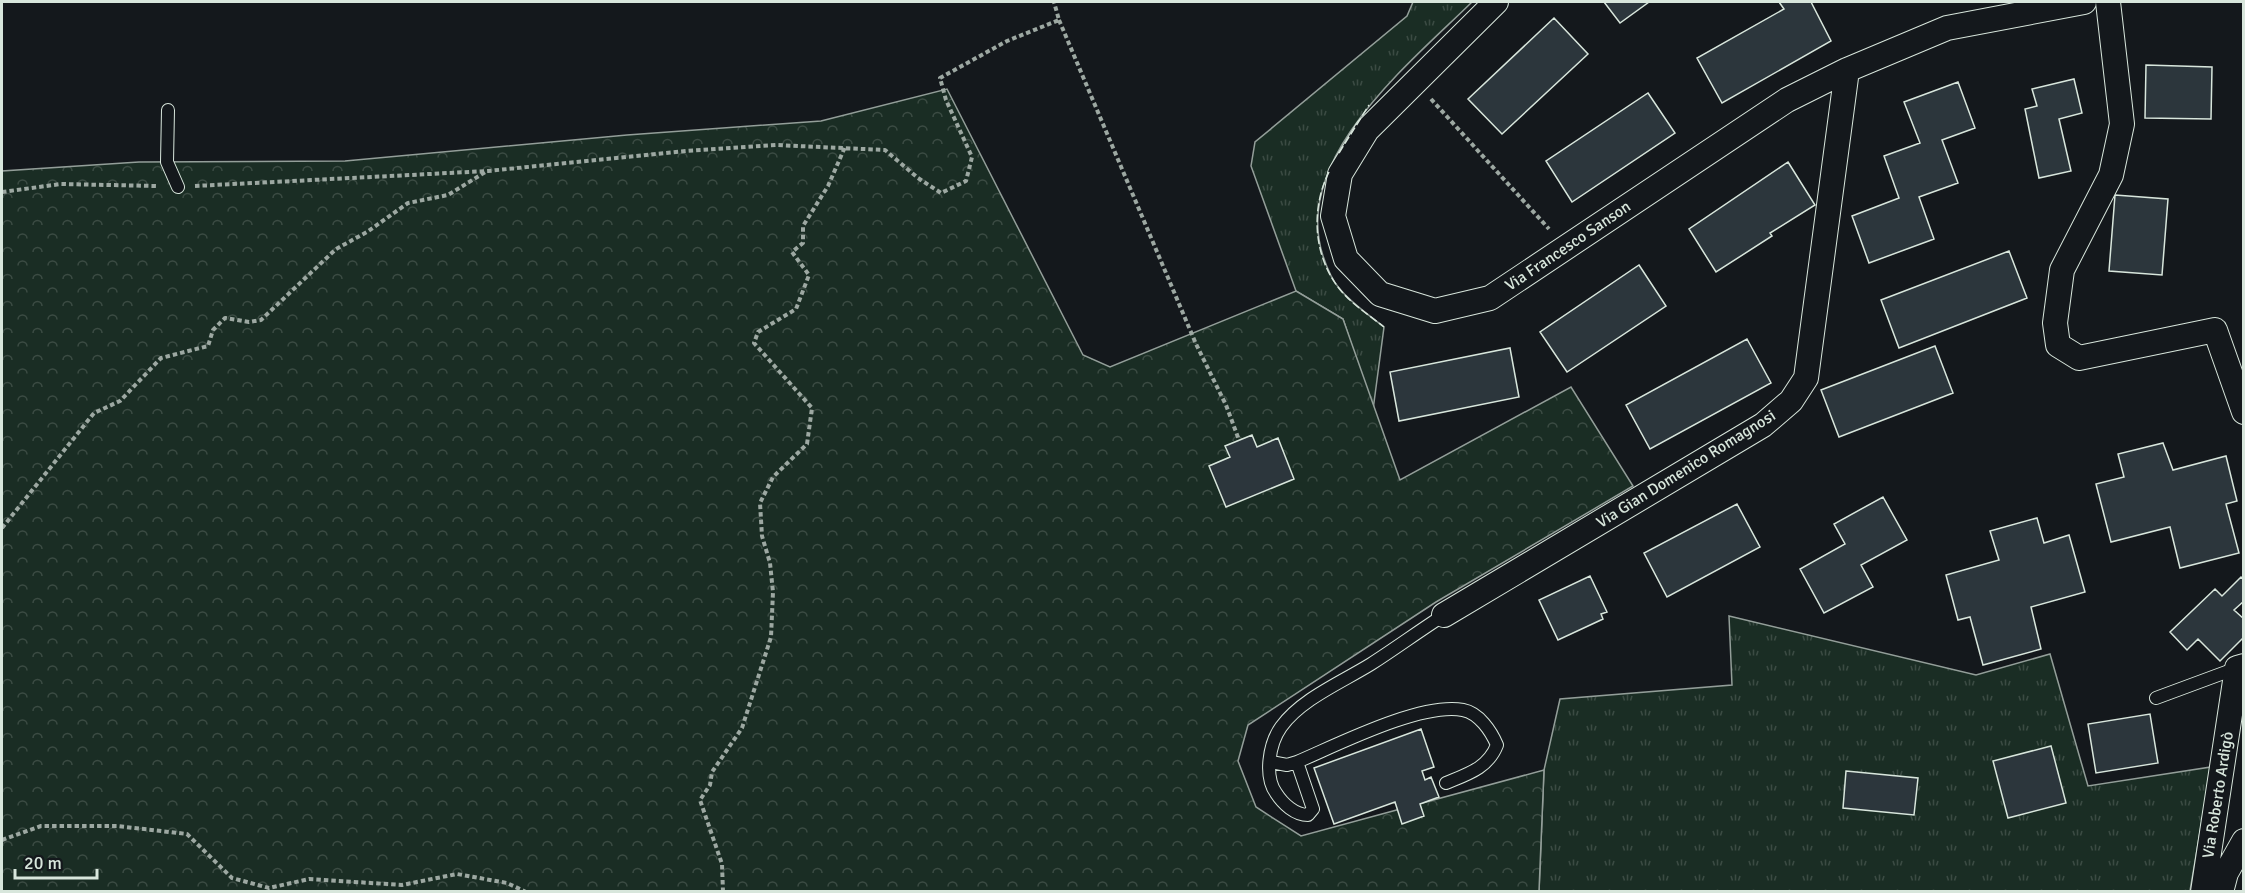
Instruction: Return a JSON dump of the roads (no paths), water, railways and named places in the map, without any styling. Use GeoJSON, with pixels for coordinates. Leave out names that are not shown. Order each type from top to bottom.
{"type":"FeatureCollection","features":[{"type":"Feature","properties":{"kind":"street","name":"Via Francesco Sanson"},"geometry":{"type":"LineString","coordinates":[[1496,2],[1367,130],[1340,174],[1333,216],[1346,259],[1380,294],[1435,311],[1490,298],[1787,100],[1847,70],[1947,28],[2084,2]]}},
{"type":"Feature","properties":{"kind":"street"},"geometry":{"type":"LineString","coordinates":[[2108,2],[2122,124],[2111,176],[2062,270],[2055,323],[2058,345],[2079,358],[2215,330],[2244,412]]}},
{"type":"Feature","properties":{"kind":"street","name":"Via Gian Domenico Romagnosi"},"geometry":{"type":"LineString","coordinates":[[1444,615],[1763,425],[1791,401],[1806,378],[1847,70]]}},
{"type":"Feature","properties":{"kind":"street","name":"Via Roberto Ardigò"},"geometry":{"type":"LineString","coordinates":[[2203,891],[2240,667]]}},
{"type":"Feature","properties":{"kind":"street"},"geometry":{"type":"LineString","coordinates":[[2221,891],[2226,873],[2244,841]]}},
{"type":"Feature","properties":{"kind":"lane"},"geometry":{"type":"LineString","coordinates":[[168,110],[167,162],[178,187]]}},
{"type":"Feature","properties":{"kind":"lane"},"geometry":{"type":"LineString","coordinates":[[1297,762],[1312,800],[1313,809],[1308,815],[1302,815],[1289,808],[1275,792],[1269,775],[1272,746],[1281,727],[1301,707],[1444,615]]}},
{"type":"Feature","properties":{"kind":"lane"},"geometry":{"type":"LineString","coordinates":[[2157,698],[2240,667]]}},
{"type":"Feature","properties":{"kind":"lane"},"geometry":{"type":"LineString","coordinates":[[1271,762],[1287,765],[1297,762],[1407,718],[1437,709],[1465,710],[1483,722],[1497,745],[1493,756],[1480,769],[1446,783]]}}]}
